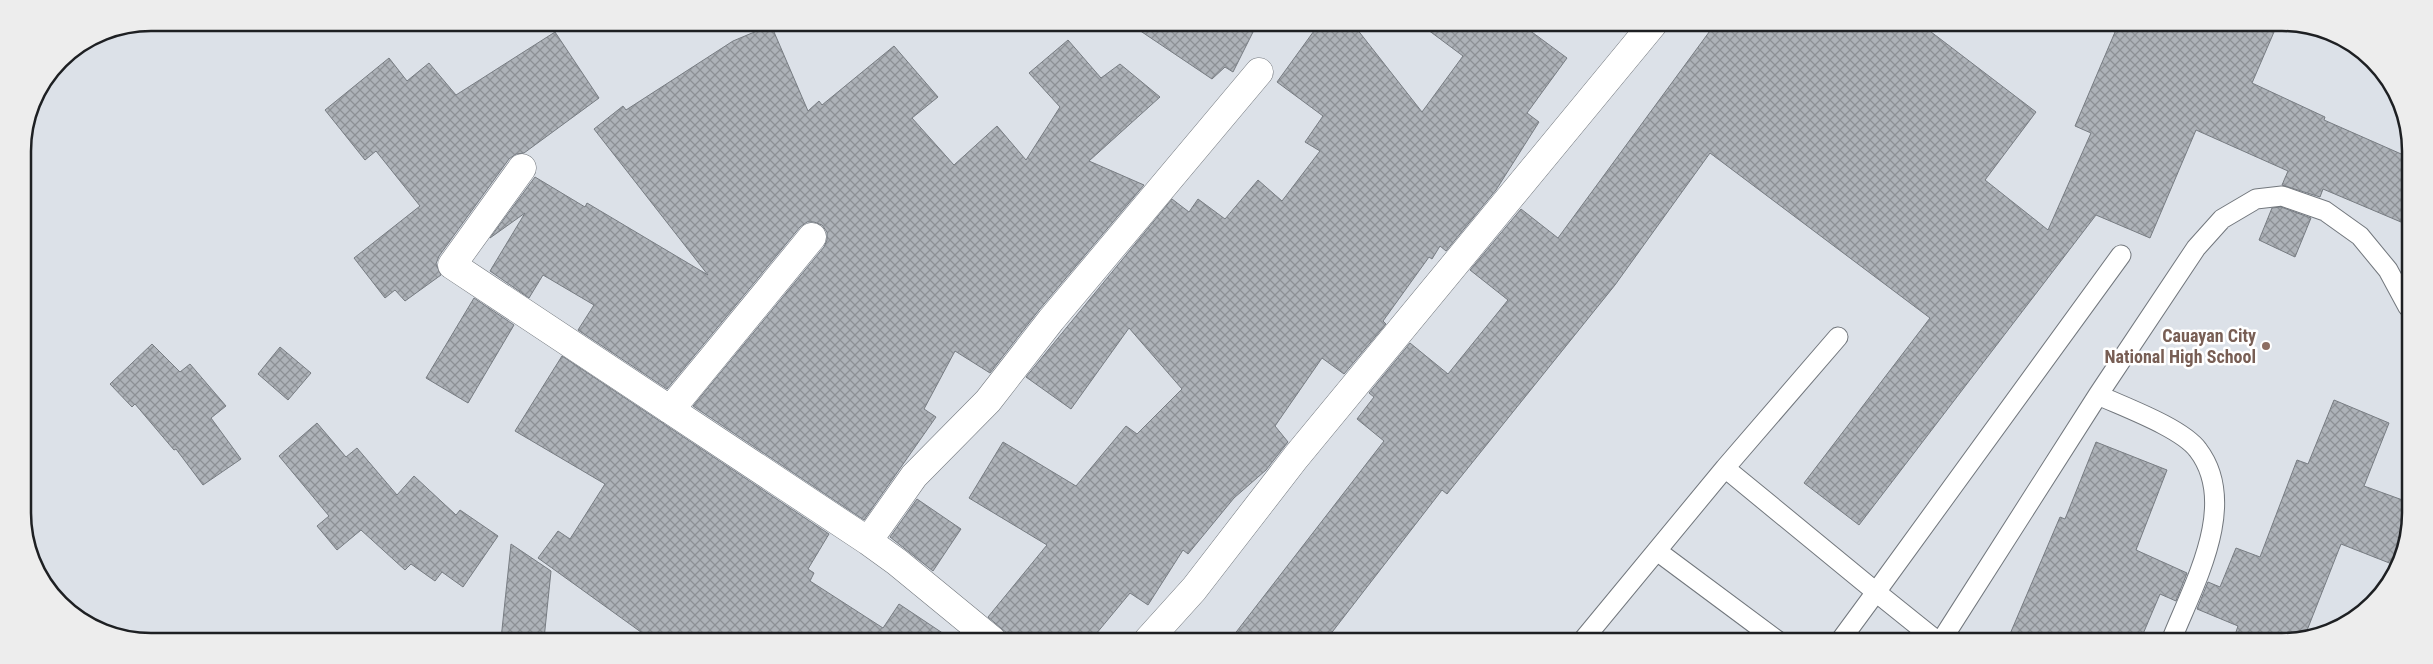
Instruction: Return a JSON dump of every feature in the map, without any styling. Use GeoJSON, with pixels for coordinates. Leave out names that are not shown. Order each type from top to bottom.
{"type":"FeatureCollection","features":[{"type":"Feature","properties":{"kind":"street"},"geometry":{"type":"LineString","coordinates":[[1155,633],[1194,589],[1296,457],[1647,31]]}},
{"type":"Feature","properties":{"kind":"street"},"geometry":{"type":"LineString","coordinates":[[868,541],[914,476],[988,401],[1051,320],[1259,72]]}},
{"type":"Feature","properties":{"kind":"street"},"geometry":{"type":"LineString","coordinates":[[522,168],[452,265],[868,541],[897,562],[983,633]]}},
{"type":"Feature","properties":{"kind":"street"},"geometry":{"type":"LineString","coordinates":[[670,410],[812,237]]}},
{"type":"Feature","properties":{"kind":"lane"},"geometry":{"type":"LineString","coordinates":[[1947,632],[2098,395],[2196,248],[2222,219],[2256,199],[2282,196],[2325,211],[2360,236],[2388,270],[2402,296]]}},
{"type":"Feature","properties":{"kind":"lane"},"geometry":{"type":"LineString","coordinates":[[1846,632],[2121,255]]}},
{"type":"Feature","properties":{"kind":"lane"},"geometry":{"type":"LineString","coordinates":[[1589,632],[1725,468],[1838,337]]}},
{"type":"Feature","properties":{"kind":"lane"},"geometry":{"type":"LineString","coordinates":[[2098,395],[2180,434],[2198,449],[2210,472],[2216,505],[2211,541],[2175,632]]}},
{"type":"Feature","properties":{"kind":"lane"},"geometry":{"type":"LineString","coordinates":[[1725,468],[1926,632]]}},
{"type":"Feature","properties":{"kind":"lane"},"geometry":{"type":"LineString","coordinates":[[1657,551],[1766,632]]}},
{"type":"Feature","properties":{"kind":"building"},"geometry":{"type":"Polygon","coordinates":[[[1253,31],[1233,72],[1225,67],[1212,79],[1141,32],[1253,31]]]}},
{"type":"Feature","properties":{"kind":"building"},"geometry":{"type":"Polygon","coordinates":[[[1314,31],[1359,31],[1422,112],[1463,56],[1430,31],[1531,31],[1567,58],[1527,113],[1539,122],[1496,190],[1446,251],[1440,246],[1432,259],[1429,257],[1383,321],[1386,324],[1344,374],[1322,358],[1275,426],[1288,442],[1266,470],[1234,498],[1188,554],[1183,550],[1148,605],[1130,593],[1097,633],[1006,633],[988,617],[1047,545],[969,498],[1003,442],[1076,486],[1126,426],[1137,434],[1182,389],[1129,328],[1071,409],[1026,377],[1172,199],[1189,212],[1198,199],[1225,219],[1258,180],[1282,201],[1320,151],[1305,142],[1323,116],[1277,82],[1314,31]]]}},
{"type":"Feature","properties":{"kind":"building"},"geometry":{"type":"Polygon","coordinates":[[[1710,31],[1930,31],[2036,112],[1985,180],[2048,230],[2091,133],[2075,126],[2115,31],[2274,31],[2252,83],[2325,117],[2324,120],[2402,154],[2402,222],[2323,189],[2320,197],[2282,185],[2288,171],[2196,130],[2150,238],[2096,215],[1859,525],[1804,483],[1930,318],[1710,153],[1615,285],[1447,494],[1442,490],[1332,632],[1236,632],[1384,441],[1357,419],[1374,397],[1369,393],[1410,343],[1448,374],[1508,300],[1470,270],[1521,209],[1558,238],[1710,31]]]}},
{"type":"Feature","properties":{"kind":"building"},"geometry":{"type":"Polygon","coordinates":[[[555,32],[599,98],[524,153],[516,154],[509,159],[439,256],[436,264],[441,275],[405,301],[395,290],[385,298],[354,258],[420,206],[376,151],[365,160],[325,110],[389,58],[407,81],[429,63],[456,95],[555,32]]]}},
{"type":"Feature","properties":{"kind":"building"},"geometry":{"type":"Polygon","coordinates":[[[755,32],[774,32],[808,111],[819,101],[822,105],[894,46],[938,97],[912,118],[954,165],[997,126],[1026,160],[1060,107],[1029,73],[1068,40],[1101,78],[1120,64],[1160,97],[1089,161],[1144,185],[1039,310],[990,373],[955,351],[924,409],[936,417],[864,520],[693,406],[824,247],[827,240],[827,232],[822,225],[807,222],[800,227],[667,389],[578,330],[594,305],[543,275],[529,298],[490,271],[525,213],[490,238],[535,177],[585,207],[587,203],[708,275],[594,129],[623,106],[626,110],[733,41],[755,32]]]}},
{"type":"Feature","properties":{"kind":"building"},"geometry":{"type":"Polygon","coordinates":[[[2281,207],[2311,218],[2295,257],[2259,240],[2272,208],[2281,207]]]}},
{"type":"Feature","properties":{"kind":"building"},"geometry":{"type":"Polygon","coordinates":[[[474,298],[514,325],[468,403],[426,378],[474,298]]]}},
{"type":"Feature","properties":{"kind":"building"},"geometry":{"type":"Polygon","coordinates":[[[152,344],[180,372],[190,364],[226,406],[211,418],[241,459],[203,485],[176,449],[174,450],[135,404],[132,407],[110,384],[152,344]]]}},
{"type":"Feature","properties":{"kind":"building"},"geometry":{"type":"Polygon","coordinates":[[[280,347],[311,373],[288,400],[258,374],[280,347]]]}},
{"type":"Feature","properties":{"kind":"building"},"geometry":{"type":"Polygon","coordinates":[[[562,356],[829,534],[808,569],[814,573],[810,581],[883,628],[899,604],[942,633],[642,633],[538,558],[558,531],[570,539],[605,484],[515,431],[562,356]]]}},
{"type":"Feature","properties":{"kind":"building"},"geometry":{"type":"Polygon","coordinates":[[[2334,400],[2389,423],[2364,486],[2402,500],[2399,536],[2390,563],[2341,544],[2307,629],[2289,632],[2236,632],[2238,626],[2197,609],[2208,582],[2220,587],[2236,548],[2260,557],[2297,460],[2308,464],[2334,400]]]}},
{"type":"Feature","properties":{"kind":"building"},"geometry":{"type":"Polygon","coordinates":[[[317,423],[346,457],[357,448],[397,495],[414,476],[456,515],[460,510],[498,536],[463,587],[442,572],[435,581],[411,564],[405,570],[361,530],[337,550],[317,526],[329,516],[279,456],[317,423]]]}},
{"type":"Feature","properties":{"kind":"building"},"geometry":{"type":"Polygon","coordinates":[[[2096,442],[2167,470],[2136,550],[2187,573],[2176,601],[2160,594],[2144,632],[2011,632],[2060,517],[2065,519],[2096,442]]]}},
{"type":"Feature","properties":{"kind":"building"},"geometry":{"type":"Polygon","coordinates":[[[917,499],[961,529],[933,571],[890,537],[917,499]]]}},
{"type":"Feature","properties":{"kind":"building"},"geometry":{"type":"Polygon","coordinates":[[[511,544],[551,571],[545,633],[502,633],[511,544]]]}},
{"type":"Feature","properties":{"kind":"place","name":"Cauayan City National High School"},"geometry":{"type":"Point","coordinates":[2266,346]}}]}
